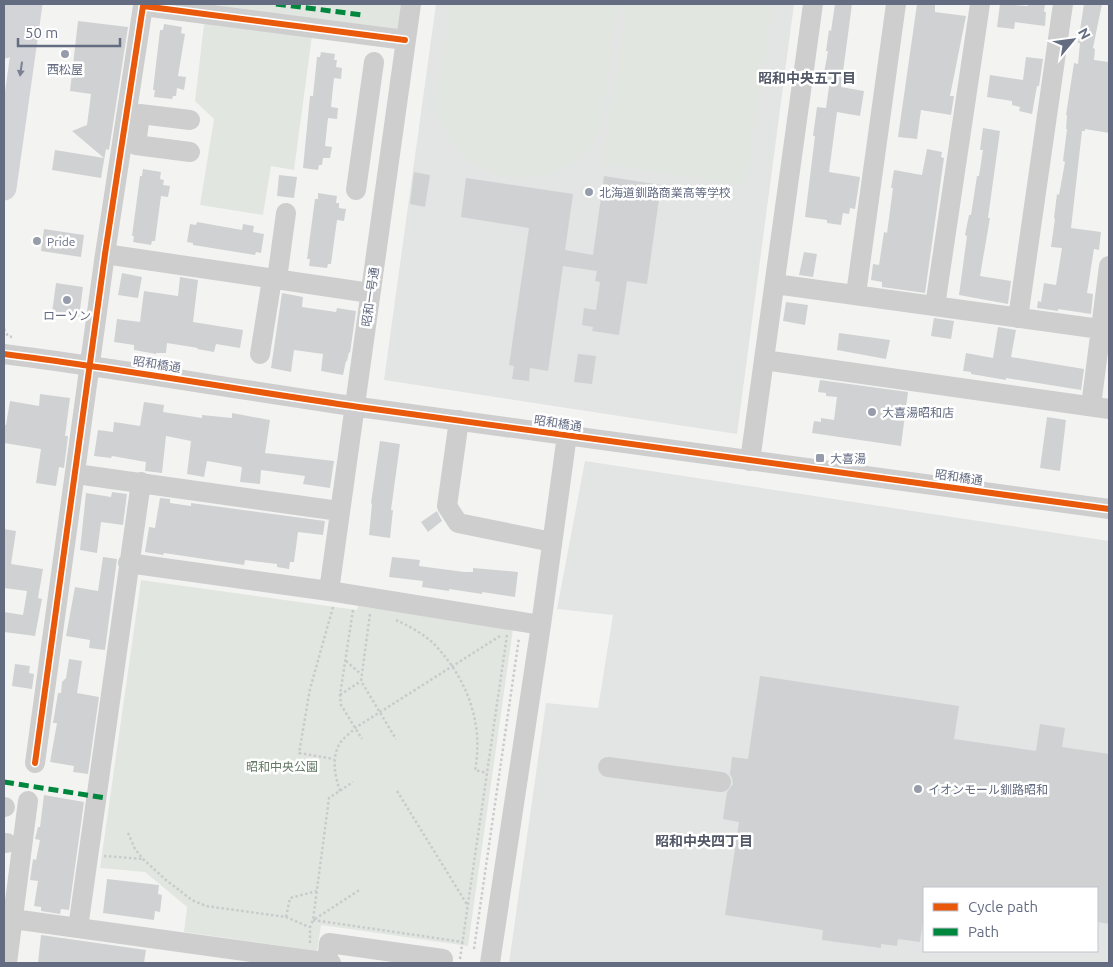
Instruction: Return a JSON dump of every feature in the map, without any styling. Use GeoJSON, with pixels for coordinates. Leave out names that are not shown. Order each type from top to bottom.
{"type":"FeatureCollection","features":[{"type":"Feature","properties":{"kind":"main road"},"geometry":{"type":"LineString","coordinates":[[4,46],[10,4]]}},
{"type":"Feature","properties":{"kind":"main road"},"geometry":{"type":"LineString","coordinates":[[4,188],[30,4]]}},
{"type":"Feature","properties":{"kind":"street","name":"昭和一号通"},"geometry":{"type":"LineString","coordinates":[[332,597],[340,511],[411,4]]}},
{"type":"Feature","properties":{"kind":"street"},"geometry":{"type":"LineString","coordinates":[[750,461],[813,4]]}},
{"type":"Feature","properties":{"kind":"street"},"geometry":{"type":"LineString","coordinates":[[856,294],[896,4]]}},
{"type":"Feature","properties":{"kind":"street"},"geometry":{"type":"LineString","coordinates":[[935,306],[980,4]]}},
{"type":"Feature","properties":{"kind":"street"},"geometry":{"type":"LineString","coordinates":[[1018,318],[1063,4]]}},
{"type":"Feature","properties":{"kind":"street"},"geometry":{"type":"LineString","coordinates":[[35,763],[105,254],[130,131],[143,6],[405,40]]}},
{"type":"Feature","properties":{"kind":"street"},"geometry":{"type":"LineString","coordinates":[[356,190],[374,62]]}},
{"type":"Feature","properties":{"kind":"street"},"geometry":{"type":"LineString","coordinates":[[130,131],[140,114],[190,120]]}},
{"type":"Feature","properties":{"kind":"street"},"geometry":{"type":"LineString","coordinates":[[130,131],[136,145],[190,152]]}},
{"type":"Feature","properties":{"kind":"street"},"geometry":{"type":"LineString","coordinates":[[363,140],[391,144]]}},
{"type":"Feature","properties":{"kind":"street"},"geometry":{"type":"LineString","coordinates":[[260,354],[286,213]]}},
{"type":"Feature","properties":{"kind":"street"},"geometry":{"type":"LineString","coordinates":[[105,254],[370,294]]}},
{"type":"Feature","properties":{"kind":"street"},"geometry":{"type":"LineString","coordinates":[[764,360],[1100,408],[1100,329],[1109,266]]}},
{"type":"Feature","properties":{"kind":"street"},"geometry":{"type":"LineString","coordinates":[[775,284],[1100,329]]}},
{"type":"Feature","properties":{"kind":"street","name":"昭和橋通"},"geometry":{"type":"LineString","coordinates":[[6,345],[90,366],[355,406],[1109,509]]}},
{"type":"Feature","properties":{"kind":"street"},"geometry":{"type":"LineString","coordinates":[[459,420],[447,506],[458,523],[552,542]]}},
{"type":"Feature","properties":{"kind":"street"},"geometry":{"type":"LineString","coordinates":[[482,958],[541,625],[567,435]]}},
{"type":"Feature","properties":{"kind":"street"},"geometry":{"type":"LineString","coordinates":[[76,474],[340,511]]}},
{"type":"Feature","properties":{"kind":"street"},"geometry":{"type":"LineString","coordinates":[[78,928],[141,482]]}},
{"type":"Feature","properties":{"kind":"street"},"geometry":{"type":"LineString","coordinates":[[128,564],[332,597],[541,625]]}},
{"type":"Feature","properties":{"kind":"street"},"geometry":{"type":"LineString","coordinates":[[608,767],[722,782]]}},
{"type":"Feature","properties":{"kind":"street"},"geometry":{"type":"LineString","coordinates":[[7,963],[28,802]]}},
{"type":"Feature","properties":{"kind":"street"},"geometry":{"type":"LineString","coordinates":[[13,919],[278,960],[331,963]]}},
{"type":"Feature","properties":{"kind":"street"},"geometry":{"type":"LineString","coordinates":[[327,963],[329,943],[383,957],[443,959],[442,963]]}},
{"type":"Feature","properties":{"kind":"path"},"geometry":{"type":"LineString","coordinates":[[4,329],[6,345]]}},
{"type":"Feature","properties":{"kind":"path"},"geometry":{"type":"LineString","coordinates":[[332,597],[310,690],[299,753],[334,759]]}},
{"type":"Feature","properties":{"kind":"path"},"geometry":{"type":"LineString","coordinates":[[354,606],[340,695],[341,705],[362,739]]}},
{"type":"Feature","properties":{"kind":"path"},"geometry":{"type":"LineString","coordinates":[[370,613],[361,681],[396,739]]}},
{"type":"Feature","properties":{"kind":"path"},"geometry":{"type":"LineString","coordinates":[[389,616],[413,628],[433,643],[452,666],[464,685],[473,707],[477,732],[477,761],[475,770],[488,773]]}},
{"type":"Feature","properties":{"kind":"path"},"geometry":{"type":"LineString","coordinates":[[460,963],[508,631]]}},
{"type":"Feature","properties":{"kind":"path"},"geometry":{"type":"LineString","coordinates":[[482,958],[520,632]]}},
{"type":"Feature","properties":{"kind":"path"},"geometry":{"type":"LineString","coordinates":[[340,791],[336,778],[334,759],[340,743],[355,728],[502,635],[519,638]]}},
{"type":"Feature","properties":{"kind":"path"},"geometry":{"type":"LineString","coordinates":[[346,661],[362,675]]}},
{"type":"Feature","properties":{"kind":"path"},"geometry":{"type":"LineString","coordinates":[[340,695],[361,681]]}},
{"type":"Feature","properties":{"kind":"path"},"geometry":{"type":"LineString","coordinates":[[310,944],[310,928],[313,920],[329,798],[352,782]]}},
{"type":"Feature","properties":{"kind":"path"},"geometry":{"type":"LineString","coordinates":[[397,791],[468,906]]}},
{"type":"Feature","properties":{"kind":"path"},"geometry":{"type":"LineString","coordinates":[[128,833],[143,859],[192,900],[206,906],[286,917],[310,928]]}},
{"type":"Feature","properties":{"kind":"path"},"geometry":{"type":"LineString","coordinates":[[98,856],[143,859]]}},
{"type":"Feature","properties":{"kind":"path"},"geometry":{"type":"LineString","coordinates":[[313,920],[361,890]]}},
{"type":"Feature","properties":{"kind":"path"},"geometry":{"type":"LineString","coordinates":[[286,917],[290,898],[317,891]]}},
{"type":"Feature","properties":{"kind":"path"},"geometry":{"type":"LineString","coordinates":[[313,920],[463,942]]}},
{"type":"Feature","properties":{"kind":"shaded area","name":"北海道釧路商業高等学校"},"geometry":{"type":"Polygon","coordinates":[[[436,4],[794,4],[737,434],[384,380],[436,4]]]}},
{"type":"Feature","properties":{"kind":"shaded area"},"geometry":{"type":"Polygon","coordinates":[[[585,461],[1109,541],[1109,963],[509,963],[546,703],[598,708],[613,615],[557,609],[585,461]]]}},
{"type":"Feature","properties":{"kind":"green space"},"geometry":{"type":"Polygon","coordinates":[[[186,4],[401,4],[395,47],[312,36],[294,170],[271,166],[263,215],[200,205],[214,119],[195,101],[206,7],[186,4]]]}},
{"type":"Feature","properties":{"kind":"green space"},"geometry":{"type":"Polygon","coordinates":[[[451,4],[618,4],[599,135],[579,157],[556,171],[532,178],[508,177],[485,170],[464,155],[447,134],[435,107],[451,4]]]}},
{"type":"Feature","properties":{"kind":"green space"},"geometry":{"type":"Polygon","coordinates":[[[627,4],[773,4],[745,186],[602,164],[627,4]]]}},
{"type":"Feature","properties":{"kind":"green space","name":"昭和中央公園"},"geometry":{"type":"Polygon","coordinates":[[[141,580],[357,610],[358,606],[513,629],[468,946],[321,925],[317,951],[184,932],[187,907],[145,872],[100,868],[141,580]]]}},
{"type":"Feature","properties":{"kind":"building"},"geometry":{"type":"Polygon","coordinates":[[[835,4],[852,4],[841,87],[864,91],[860,116],[837,112],[829,172],[860,177],[855,209],[850,208],[849,214],[843,213],[841,225],[827,223],[827,220],[805,217],[817,107],[826,108],[830,80],[823,79],[828,51],[826,51],[829,30],[831,31],[835,4]]]}},
{"type":"Feature","properties":{"kind":"building"},"geometry":{"type":"Polygon","coordinates":[[[917,4],[935,4],[935,12],[966,16],[950,96],[954,96],[951,115],[921,110],[917,139],[898,137],[917,4]]]}},
{"type":"Feature","properties":{"kind":"building"},"geometry":{"type":"Polygon","coordinates":[[[1000,4],[1028,6],[1028,4],[1045,4],[1045,26],[1015,22],[1014,29],[997,27],[1000,4]]]}},
{"type":"Feature","properties":{"kind":"building"},"geometry":{"type":"Polygon","coordinates":[[[1084,4],[1102,4],[1093,48],[1095,49],[1094,60],[1109,62],[1109,133],[1085,129],[1085,131],[1082,131],[1071,228],[1101,232],[1099,250],[1094,249],[1087,293],[1093,294],[1091,314],[1037,308],[1038,301],[1041,302],[1044,283],[1056,285],[1062,248],[1051,247],[1057,194],[1059,195],[1065,162],[1063,161],[1067,129],[1066,115],[1074,63],[1078,64],[1080,43],[1078,43],[1084,4]]]}},
{"type":"Feature","properties":{"kind":"building"},"geometry":{"type":"Polygon","coordinates":[[[78,21],[128,27],[109,150],[106,149],[101,178],[52,170],[55,150],[104,158],[72,131],[87,125],[91,94],[70,91],[78,21]]]}},
{"type":"Feature","properties":{"kind":"building"},"geometry":{"type":"Polygon","coordinates":[[[164,24],[182,27],[181,33],[185,34],[178,76],[186,77],[184,90],[177,88],[176,96],[173,96],[172,99],[154,97],[155,90],[153,90],[160,30],[163,30],[164,24]]]}},
{"type":"Feature","properties":{"kind":"building"},"geometry":{"type":"Polygon","coordinates":[[[321,52],[335,54],[334,60],[337,60],[336,67],[342,68],[341,79],[334,78],[331,107],[338,108],[337,119],[328,118],[325,146],[332,147],[330,158],[323,158],[322,165],[319,165],[318,170],[303,168],[310,96],[313,96],[317,57],[320,57],[321,52]]]}},
{"type":"Feature","properties":{"kind":"building"},"geometry":{"type":"Polygon","coordinates":[[[1026,57],[1043,59],[1032,114],[1019,111],[1020,107],[1012,105],[1012,101],[987,97],[990,75],[1023,80],[1026,57]]]}},
{"type":"Feature","properties":{"kind":"building"},"geometry":{"type":"Polygon","coordinates":[[[983,128],[1000,131],[988,218],[990,218],[980,276],[1011,281],[1008,304],[959,295],[967,236],[965,235],[969,215],[971,215],[983,150],[980,150],[983,128]]]}},
{"type":"Feature","properties":{"kind":"building"},"geometry":{"type":"Polygon","coordinates":[[[927,149],[942,152],[941,157],[944,158],[925,293],[882,287],[882,282],[871,280],[873,264],[879,265],[884,232],[887,233],[894,170],[922,175],[927,149]]]}},
{"type":"Feature","properties":{"kind":"building"},"geometry":{"type":"Polygon","coordinates":[[[143,169],[161,172],[160,179],[164,180],[163,185],[170,186],[168,197],[161,196],[155,241],[152,241],[151,245],[133,242],[134,236],[132,236],[140,176],[142,176],[143,169]]]}},
{"type":"Feature","properties":{"kind":"building"},"geometry":{"type":"Polygon","coordinates":[[[414,172],[430,175],[425,207],[410,204],[414,172]]]}},
{"type":"Feature","properties":{"kind":"building"},"geometry":{"type":"Polygon","coordinates":[[[279,175],[297,177],[294,198],[277,196],[279,175]]]}},
{"type":"Feature","properties":{"kind":"building"},"geometry":{"type":"Polygon","coordinates":[[[604,176],[661,185],[647,284],[627,281],[619,335],[592,331],[593,327],[582,325],[584,308],[596,310],[600,282],[595,281],[597,271],[563,266],[548,371],[530,368],[529,381],[512,379],[514,366],[509,365],[529,228],[461,217],[466,178],[573,194],[565,250],[593,255],[604,176]]]}},
{"type":"Feature","properties":{"kind":"building"},"geometry":{"type":"Polygon","coordinates":[[[318,193],[337,196],[336,203],[339,203],[339,208],[346,209],[344,221],[337,220],[331,264],[328,264],[327,268],[309,266],[310,259],[307,259],[315,199],[318,199],[318,193]]]}},
{"type":"Feature","properties":{"kind":"building"},"geometry":{"type":"Polygon","coordinates":[[[197,222],[242,230],[243,224],[254,226],[253,232],[264,234],[261,253],[256,252],[255,255],[193,245],[193,243],[187,242],[190,224],[196,225],[197,222]]]}},
{"type":"Feature","properties":{"kind":"building"},"geometry":{"type":"Polygon","coordinates":[[[44,229],[84,235],[81,257],[41,251],[44,229]]]}},
{"type":"Feature","properties":{"kind":"building"},"geometry":{"type":"Polygon","coordinates":[[[804,252],[817,254],[813,277],[799,275],[804,252]]]}},
{"type":"Feature","properties":{"kind":"building"},"geometry":{"type":"Polygon","coordinates":[[[122,273],[142,277],[138,298],[118,295],[122,273]]]}},
{"type":"Feature","properties":{"kind":"building"},"geometry":{"type":"Polygon","coordinates":[[[180,277],[198,280],[193,322],[243,330],[240,348],[216,344],[214,352],[167,343],[166,353],[156,354],[134,350],[134,345],[114,342],[117,319],[140,322],[144,291],[178,296],[180,277]]]}},
{"type":"Feature","properties":{"kind":"building","name":"ローソン"},"geometry":{"type":"Polygon","coordinates":[[[56,283],[83,287],[79,317],[52,313],[56,283]]]}},
{"type":"Feature","properties":{"kind":"building"},"geometry":{"type":"Polygon","coordinates":[[[282,293],[303,297],[302,307],[336,312],[337,308],[356,311],[350,353],[343,375],[321,371],[323,354],[294,350],[291,372],[271,368],[282,293]]]}},
{"type":"Feature","properties":{"kind":"building"},"geometry":{"type":"Polygon","coordinates":[[[786,302],[808,305],[805,325],[783,321],[786,302]]]}},
{"type":"Feature","properties":{"kind":"building"},"geometry":{"type":"Polygon","coordinates":[[[934,318],[954,321],[951,339],[931,336],[934,318]]]}},
{"type":"Feature","properties":{"kind":"building"},"geometry":{"type":"Polygon","coordinates":[[[998,327],[1016,330],[1011,357],[1084,369],[1081,390],[1006,378],[1006,380],[963,371],[966,353],[993,358],[998,327]]]}},
{"type":"Feature","properties":{"kind":"building"},"geometry":{"type":"Polygon","coordinates":[[[839,333],[890,340],[886,359],[837,350],[839,333]]]}},
{"type":"Feature","properties":{"kind":"building"},"geometry":{"type":"Polygon","coordinates":[[[578,354],[596,356],[592,384],[574,382],[578,354]]]}},
{"type":"Feature","properties":{"kind":"building","name":"大喜湯昭和店"},"geometry":{"type":"Polygon","coordinates":[[[820,380],[908,392],[901,446],[812,433],[814,421],[821,422],[821,418],[834,420],[837,397],[826,396],[826,393],[818,392],[820,380]]]}},
{"type":"Feature","properties":{"kind":"building"},"geometry":{"type":"Polygon","coordinates":[[[40,394],[70,398],[65,436],[68,436],[64,468],[59,467],[56,486],[36,483],[41,449],[4,443],[4,425],[6,425],[10,401],[39,406],[40,394]]]}},
{"type":"Feature","properties":{"kind":"building"},"geometry":{"type":"Polygon","coordinates":[[[144,402],[164,405],[163,412],[202,418],[202,415],[232,418],[232,413],[270,420],[265,453],[334,461],[330,488],[303,484],[305,476],[261,470],[260,484],[240,482],[242,467],[207,461],[204,477],[187,474],[191,441],[166,436],[162,473],[145,471],[146,462],[112,456],[111,458],[94,456],[98,430],[113,432],[114,422],[140,426],[144,402]]]}},
{"type":"Feature","properties":{"kind":"building"},"geometry":{"type":"Polygon","coordinates":[[[1047,417],[1066,420],[1060,471],[1040,468],[1047,417]]]}},
{"type":"Feature","properties":{"kind":"building"},"geometry":{"type":"Polygon","coordinates":[[[380,441],[400,444],[391,510],[393,510],[390,538],[369,535],[371,503],[380,441]]]}},
{"type":"Feature","properties":{"kind":"building"},"geometry":{"type":"Polygon","coordinates":[[[112,492],[127,494],[123,525],[101,522],[97,553],[80,550],[86,493],[111,497],[112,492]]]}},
{"type":"Feature","properties":{"kind":"building"},"geometry":{"type":"Polygon","coordinates":[[[160,498],[170,499],[170,503],[191,506],[191,503],[325,521],[323,535],[298,532],[294,562],[290,562],[289,569],[277,567],[277,564],[245,560],[244,565],[145,552],[149,527],[155,528],[160,498]]]}},
{"type":"Feature","properties":{"kind":"building"},"geometry":{"type":"Polygon","coordinates":[[[437,511],[442,521],[428,532],[421,522],[437,511]]]}},
{"type":"Feature","properties":{"kind":"building"},"geometry":{"type":"Polygon","coordinates":[[[4,529],[16,531],[11,564],[43,569],[38,598],[42,599],[35,636],[4,632],[4,612],[23,615],[27,591],[4,588],[4,529]]]}},
{"type":"Feature","properties":{"kind":"building"},"geometry":{"type":"Polygon","coordinates":[[[103,557],[117,559],[105,650],[89,648],[90,640],[66,636],[75,587],[98,591],[103,557]]]}},
{"type":"Feature","properties":{"kind":"building"},"geometry":{"type":"Polygon","coordinates":[[[392,557],[420,560],[419,566],[464,572],[473,572],[473,568],[518,572],[515,597],[422,587],[423,581],[389,577],[392,557]]]}},
{"type":"Feature","properties":{"kind":"building"},"geometry":{"type":"Polygon","coordinates":[[[69,659],[82,661],[77,693],[99,697],[88,774],[73,772],[74,766],[50,762],[57,723],[53,723],[58,693],[61,693],[62,682],[66,678],[69,659]]]}},
{"type":"Feature","properties":{"kind":"building"},"geometry":{"type":"Polygon","coordinates":[[[15,664],[30,666],[29,673],[34,674],[32,689],[12,686],[15,664]]]}},
{"type":"Feature","properties":{"kind":"building","name":"イオンモール釧路昭和"},"geometry":{"type":"Polygon","coordinates":[[[760,676],[959,706],[954,739],[1036,751],[1040,724],[1065,728],[1062,747],[1109,754],[1109,924],[1098,922],[1098,887],[923,887],[923,922],[920,942],[898,939],[897,946],[881,944],[881,948],[822,940],[823,930],[725,915],[739,822],[723,819],[727,792],[733,784],[730,774],[732,757],[748,759],[760,676]]]}},
{"type":"Feature","properties":{"kind":"building"},"geometry":{"type":"Polygon","coordinates":[[[44,795],[84,802],[69,910],[61,909],[60,914],[41,911],[41,907],[34,906],[38,881],[30,880],[33,859],[36,860],[40,840],[35,839],[38,827],[40,827],[44,795]]]}},
{"type":"Feature","properties":{"kind":"building"},"geometry":{"type":"Polygon","coordinates":[[[107,879],[159,885],[158,894],[162,895],[160,912],[155,911],[154,920],[103,913],[107,879]]]}},
{"type":"Feature","properties":{"kind":"building"},"geometry":{"type":"Polygon","coordinates":[[[41,935],[146,950],[144,963],[38,963],[41,935]]]}},
{"type":"Feature","properties":{"kind":"marked path"},"geometry":{"type":"LineString","coordinates":[[276,4],[363,15]]}},
{"type":"Feature","properties":{"kind":"marked path"},"geometry":{"type":"LineString","coordinates":[[4,782],[106,798]]}},
{"type":"Feature","properties":{"kind":"cycle path"},"geometry":{"type":"LineString","coordinates":[[35,763],[105,254],[143,6],[405,40]]}},
{"type":"Feature","properties":{"kind":"cycle path"},"geometry":{"type":"LineString","coordinates":[[4,354],[359,407],[1109,509]]}},
{"type":"Feature","properties":{"kind":"place","name":"西松屋"},"geometry":{"type":"Point","coordinates":[65,54]}},
{"type":"Feature","properties":{"kind":"place","name":"北海道釧路商業高等学校"},"geometry":{"type":"Point","coordinates":[589,192]}},
{"type":"Feature","properties":{"kind":"place","name":"Pride"},"geometry":{"type":"Point","coordinates":[37,241]}},
{"type":"Feature","properties":{"kind":"place","name":"ローソン"},"geometry":{"type":"Point","coordinates":[67,300]}},
{"type":"Feature","properties":{"kind":"place","name":"大喜湯昭和店"},"geometry":{"type":"Point","coordinates":[872,412]}},
{"type":"Feature","properties":{"kind":"place","name":"大喜湯"},"geometry":{"type":"Point","coordinates":[820,458]}},
{"type":"Feature","properties":{"kind":"place","name":"イオンモール釧路昭和"},"geometry":{"type":"Point","coordinates":[918,789]}},
{"type":"Feature","properties":{"kind":"district","name":"昭和中央五丁目"},"geometry":{"type":"Point","coordinates":[807,78]}},
{"type":"Feature","properties":{"kind":"district","name":"昭和中央四丁目"},"geometry":{"type":"Point","coordinates":[704,841]}}]}
